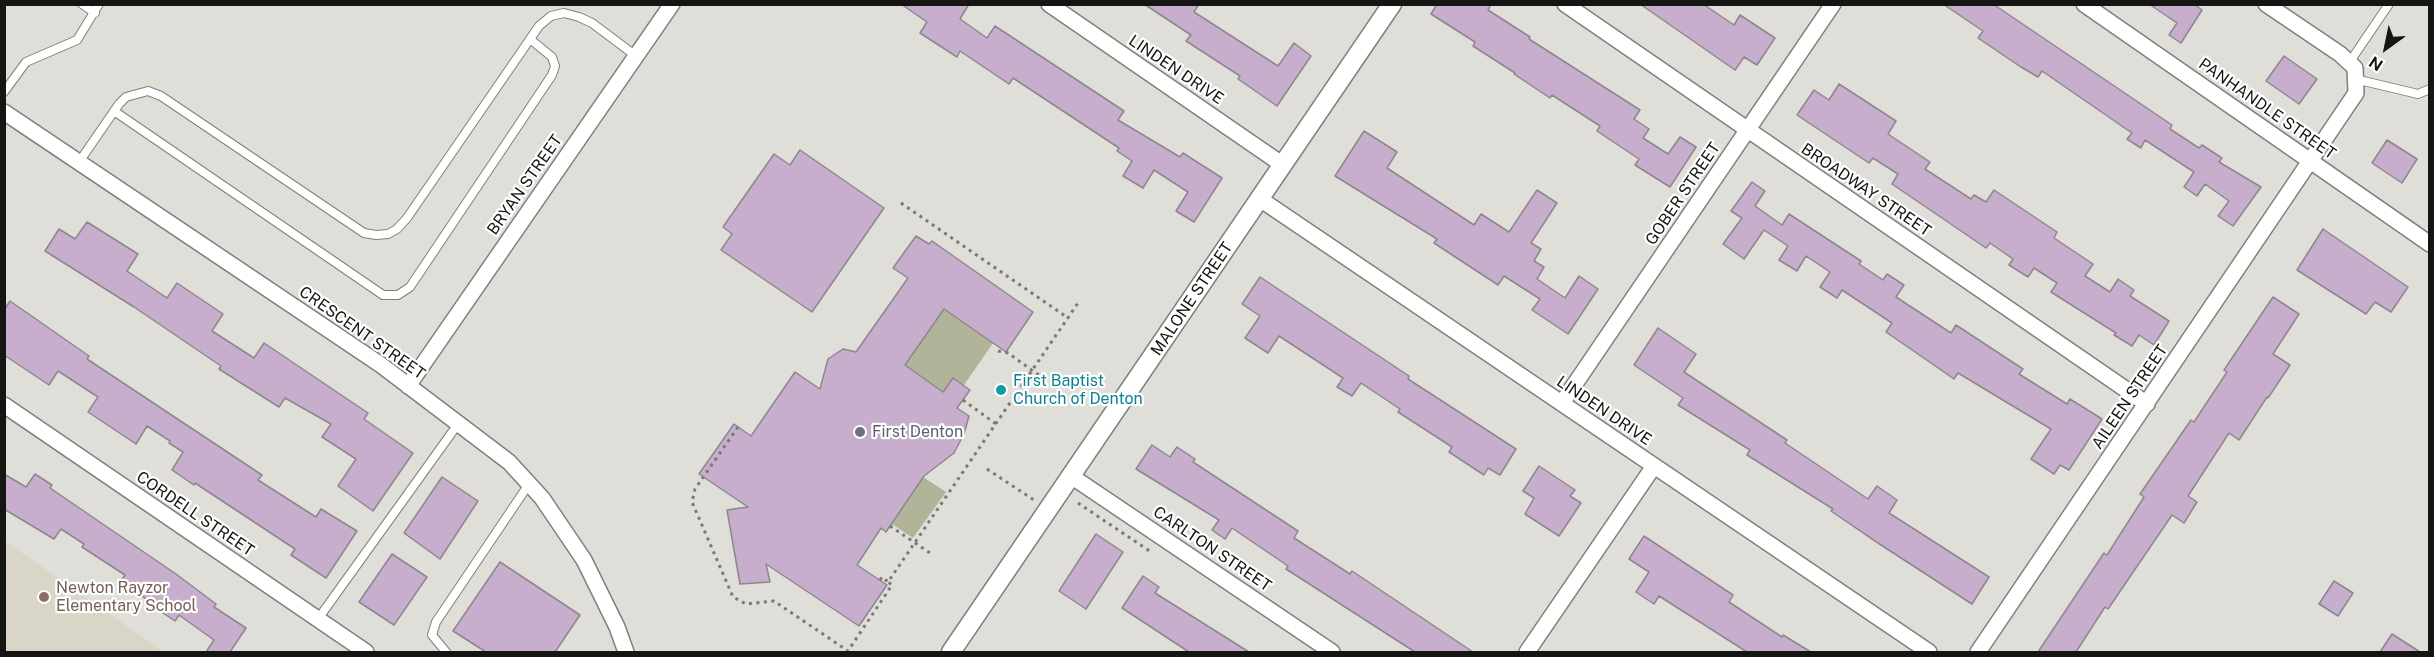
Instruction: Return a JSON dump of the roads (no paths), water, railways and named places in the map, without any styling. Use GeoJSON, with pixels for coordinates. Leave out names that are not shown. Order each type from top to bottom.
{"type":"FeatureCollection","features":[{"type":"Feature","properties":{"kind":"street","name":"BRYAN STREET"},"geometry":{"type":"LineString","coordinates":[[408,386],[672,4]]}},
{"type":"Feature","properties":{"kind":"street","name":"LINDEN DRIVE"},"geometry":{"type":"LineString","coordinates":[[1049,4],[1283,165]]}},
{"type":"Feature","properties":{"kind":"street","name":"MALONE STREET"},"geometry":{"type":"LineString","coordinates":[[951,652],[1392,4]]}},
{"type":"Feature","properties":{"kind":"street","name":"GOBER STREET"},"geometry":{"type":"LineString","coordinates":[[1562,404],[1833,4]]}},
{"type":"Feature","properties":{"kind":"street","name":"PANHANDLE STREET"},"geometry":{"type":"LineString","coordinates":[[2084,4],[2430,244]]}},
{"type":"Feature","properties":{"kind":"street"},"geometry":{"type":"LineString","coordinates":[[2266,4],[2355,68],[2355,79]]}},
{"type":"Feature","properties":{"kind":"street","name":"BROADWAY STREET"},"geometry":{"type":"LineString","coordinates":[[1565,5],[2147,404]]}},
{"type":"Feature","properties":{"kind":"street","name":"AILEEN STREET"},"geometry":{"type":"LineString","coordinates":[[1978,652],[2311,162],[2356,93],[2355,79]]}},
{"type":"Feature","properties":{"kind":"street","name":"CRESCENT STREET"},"geometry":{"type":"LineString","coordinates":[[4,112],[361,352],[509,462],[542,498],[584,560],[609,609],[626,652]]}},
{"type":"Feature","properties":{"kind":"street","name":"LINDEN DRIVE"},"geometry":{"type":"LineString","coordinates":[[1260,199],[1929,652]]}},
{"type":"Feature","properties":{"kind":"street","name":"CORDELL STREET"},"geometry":{"type":"LineString","coordinates":[[4,405],[366,652]]}},
{"type":"Feature","properties":{"kind":"street"},"geometry":{"type":"LineString","coordinates":[[1527,652],[1654,466]]}},
{"type":"Feature","properties":{"kind":"street","name":"CARLTON STREET"},"geometry":{"type":"LineString","coordinates":[[1071,476],[1332,652]]}},
{"type":"Feature","properties":{"kind":"lane"},"geometry":{"type":"LineString","coordinates":[[82,4],[95,13]]}},
{"type":"Feature","properties":{"kind":"lane"},"geometry":{"type":"LineString","coordinates":[[4,92],[26,62],[77,39],[99,4]]}},
{"type":"Feature","properties":{"kind":"lane"},"geometry":{"type":"LineString","coordinates":[[2349,63],[2389,4]]}},
{"type":"Feature","properties":{"kind":"lane"},"geometry":{"type":"LineString","coordinates":[[79,162],[126,97],[148,91],[161,96],[364,233],[388,234],[397,229],[407,218],[539,26],[551,16],[564,13],[592,23],[636,56]]}},
{"type":"Feature","properties":{"kind":"lane"},"geometry":{"type":"LineString","coordinates":[[114,111],[383,295],[398,295],[410,287],[552,75],[555,66],[552,57],[530,39]]}},
{"type":"Feature","properties":{"kind":"lane"},"geometry":{"type":"LineString","coordinates":[[2355,79],[2418,94],[2430,89]]}},
{"type":"Feature","properties":{"kind":"lane"},"geometry":{"type":"LineString","coordinates":[[318,619],[458,424]]}},
{"type":"Feature","properties":{"kind":"lane"},"geometry":{"type":"LineString","coordinates":[[446,652],[432,635],[436,622],[529,484]]}},
{"type":"Feature","properties":{"kind":"place","name":"First Baptist Church of Denton"},"geometry":{"type":"Point","coordinates":[1001,390]}},
{"type":"Feature","properties":{"kind":"place","name":"First Denton"},"geometry":{"type":"Point","coordinates":[860,432]}},
{"type":"Feature","properties":{"kind":"place","name":"Newton Rayzor Elementary School"},"geometry":{"type":"Point","coordinates":[44,597]}}]}
